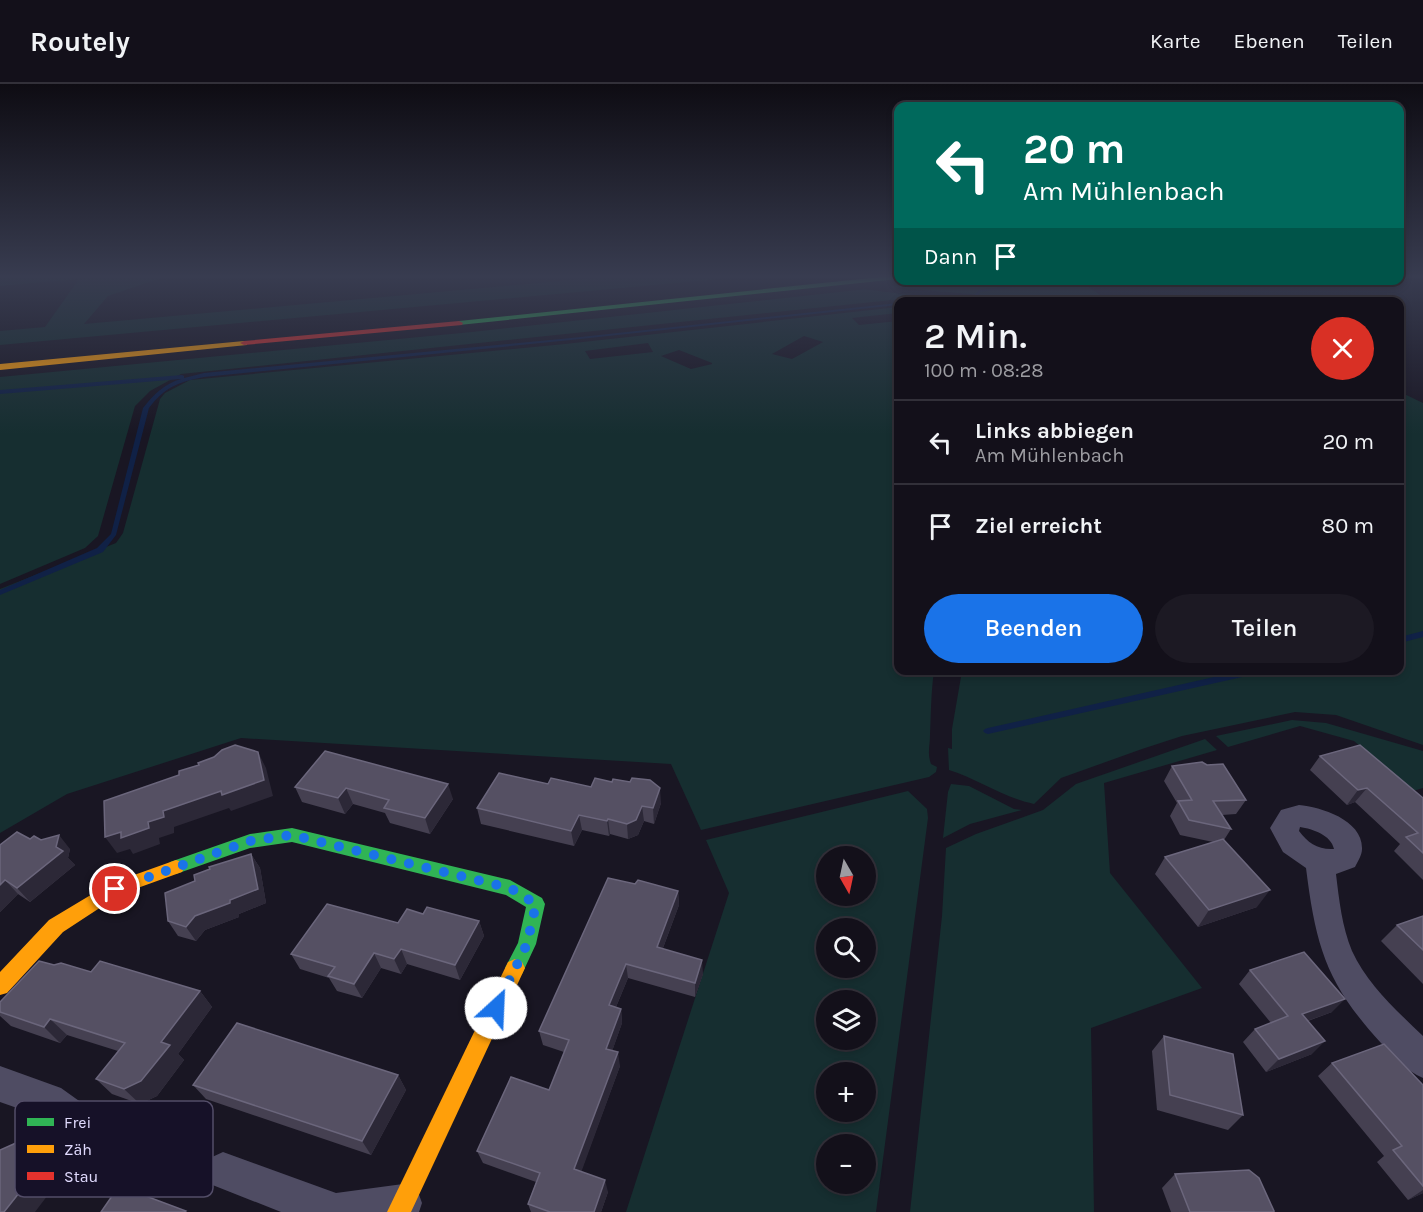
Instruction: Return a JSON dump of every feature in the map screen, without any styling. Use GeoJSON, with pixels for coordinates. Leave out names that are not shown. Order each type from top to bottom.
{"type":"FeatureCollection","features":[{"type":"Feature","properties":{"kind":"main road"},"geometry":{"type":"LineString","coordinates":[[0,356],[298,329]]}},
{"type":"Feature","properties":{"kind":"main road"},"geometry":{"type":"LineString","coordinates":[[0,367],[403,329]]}},
{"type":"Feature","properties":{"kind":"main road"},"geometry":{"type":"LineString","coordinates":[[0,986],[56,926],[115,889],[250,841],[292,835],[510,888],[536,904],[527,944],[401,1208]]}},
{"type":"Feature","properties":{"kind":"street"},"geometry":{"type":"LineString","coordinates":[[1319,861],[1330,930],[1347,973],[1375,1010],[1423,1061]]}},
{"type":"Feature","properties":{"kind":"street"},"geometry":{"type":"LineString","coordinates":[[0,1084],[48,1101]]}},
{"type":"Feature","properties":{"kind":"street"},"geometry":{"type":"LineString","coordinates":[[223,1171],[333,1212]]}},
{"type":"Feature","properties":{"kind":"street"},"geometry":{"type":"LineString","coordinates":[[338,1212],[401,1208]]}},
{"type":"Feature","properties":{"kind":"green space"},"geometry":{"type":"Polygon","coordinates":[[[27,329],[178,329],[0,345],[0,331],[27,329]]]}},
{"type":"Feature","properties":{"kind":"green space"},"geometry":{"type":"Polygon","coordinates":[[[503,329],[617,329],[181,374],[150,391],[135,406],[98,536],[85,548],[0,584],[0,377],[503,329]]]}},
{"type":"Feature","properties":{"kind":"green space"},"geometry":{"type":"Polygon","coordinates":[[[703,329],[894,329],[894,675],[934,675],[929,753],[931,764],[937,767],[936,772],[929,777],[701,830],[671,764],[241,738],[67,794],[0,833],[0,589],[116,543],[123,533],[160,399],[165,393],[190,380],[703,329]],[[804,336],[772,354],[792,359],[823,342],[804,336]],[[648,343],[585,351],[590,359],[653,352],[648,343]],[[679,350],[661,356],[691,369],[712,364],[712,363],[679,350]]]}},
{"type":"Feature","properties":{"kind":"green space"},"geometry":{"type":"Polygon","coordinates":[[[1404,394],[1423,403],[1423,745],[1336,715],[1295,712],[1182,736],[1142,749],[1061,778],[1034,804],[949,770],[948,748],[952,749],[952,729],[961,675],[1404,675],[1404,394]]]}},
{"type":"Feature","properties":{"kind":"green space"},"geometry":{"type":"Polygon","coordinates":[[[1292,720],[1326,723],[1423,751],[1423,788],[1413,791],[1354,741],[1300,726],[1228,747],[1216,736],[1292,720]]]}},
{"type":"Feature","properties":{"kind":"green space"},"geometry":{"type":"Polygon","coordinates":[[[1205,739],[1217,750],[1104,783],[1110,873],[1202,988],[1091,1028],[1094,1212],[910,1212],[942,916],[946,848],[976,834],[1043,810],[1076,784],[1205,739]]]}},
{"type":"Feature","properties":{"kind":"green space"},"geometry":{"type":"Polygon","coordinates":[[[951,784],[969,786],[1014,809],[1022,810],[970,824],[943,838],[951,784]]]}},
{"type":"Feature","properties":{"kind":"green space"},"geometry":{"type":"Polygon","coordinates":[[[908,791],[927,809],[928,818],[876,1212],[626,1212],[729,893],[706,840],[908,791]]]}},
{"type":"Feature","properties":{"kind":"building"},"geometry":{"type":"Polygon","coordinates":[[[235,745],[258,752],[264,780],[222,795],[221,791],[163,811],[164,817],[148,822],[149,828],[121,838],[121,832],[105,837],[104,801],[179,775],[179,771],[199,765],[198,763],[235,745]]]}},
{"type":"Feature","properties":{"kind":"building"},"geometry":{"type":"Polygon","coordinates":[[[1360,745],[1423,798],[1423,853],[1406,837],[1418,833],[1367,788],[1358,790],[1320,756],[1360,745]]]}},
{"type":"Feature","properties":{"kind":"building"},"geometry":{"type":"Polygon","coordinates":[[[325,751],[448,784],[425,818],[384,808],[389,800],[346,788],[338,798],[295,787],[325,751]]]}},
{"type":"Feature","properties":{"kind":"building"},"geometry":{"type":"Polygon","coordinates":[[[1202,762],[1207,765],[1223,764],[1246,800],[1213,801],[1231,829],[1189,820],[1178,801],[1192,800],[1172,766],[1202,762]]]}},
{"type":"Feature","properties":{"kind":"building"},"geometry":{"type":"Polygon","coordinates":[[[499,773],[548,784],[551,778],[591,787],[595,778],[612,782],[613,779],[630,782],[632,778],[650,780],[660,788],[653,808],[642,806],[636,820],[627,824],[579,815],[571,831],[477,808],[499,773]]]}},
{"type":"Feature","properties":{"kind":"building"},"geometry":{"type":"Polygon","coordinates":[[[17,832],[30,839],[34,836],[41,840],[59,835],[56,847],[63,851],[17,888],[5,880],[0,885],[0,845],[17,832]]]}},
{"type":"Feature","properties":{"kind":"building"},"geometry":{"type":"Polygon","coordinates":[[[1223,839],[1270,890],[1209,910],[1165,857],[1223,839]]]}},
{"type":"Feature","properties":{"kind":"building"},"geometry":{"type":"Polygon","coordinates":[[[251,854],[258,889],[230,900],[230,903],[195,916],[186,927],[168,921],[165,893],[195,881],[194,875],[210,869],[209,867],[251,854]]]}},
{"type":"Feature","properties":{"kind":"building"},"geometry":{"type":"Polygon","coordinates":[[[608,878],[635,884],[638,880],[678,891],[657,947],[702,960],[695,983],[626,964],[609,1005],[621,1009],[606,1049],[618,1052],[574,1169],[605,1180],[594,1212],[550,1212],[528,1204],[540,1173],[477,1151],[511,1077],[549,1090],[569,1040],[539,1031],[608,878]]]}},
{"type":"Feature","properties":{"kind":"building"},"geometry":{"type":"Polygon","coordinates":[[[327,904],[398,923],[407,909],[423,914],[427,907],[479,921],[455,965],[401,949],[394,959],[374,953],[354,984],[328,976],[335,967],[291,954],[327,904]]]}},
{"type":"Feature","properties":{"kind":"building"},"geometry":{"type":"Polygon","coordinates":[[[1423,916],[1423,950],[1397,925],[1423,916]]]}},
{"type":"Feature","properties":{"kind":"building"},"geometry":{"type":"Polygon","coordinates":[[[1304,952],[1345,999],[1302,1014],[1325,1041],[1279,1059],[1255,1029],[1288,1016],[1250,970],[1304,952]]]}},
{"type":"Feature","properties":{"kind":"building"},"geometry":{"type":"Polygon","coordinates":[[[39,961],[54,965],[61,963],[91,972],[100,961],[200,991],[161,1042],[170,1045],[141,1081],[124,1089],[96,1079],[125,1043],[50,1019],[44,1027],[0,1012],[0,1002],[39,961]]]}},
{"type":"Feature","properties":{"kind":"building"},"geometry":{"type":"Polygon","coordinates":[[[237,1023],[398,1075],[362,1141],[193,1085],[237,1023]]]}},
{"type":"Feature","properties":{"kind":"building"},"geometry":{"type":"Polygon","coordinates":[[[1164,1036],[1233,1054],[1243,1115],[1170,1095],[1164,1036]]]}},
{"type":"Feature","properties":{"kind":"building"},"geometry":{"type":"Polygon","coordinates":[[[1384,1044],[1423,1085],[1423,1186],[1393,1150],[1402,1146],[1332,1063],[1384,1044]]]}},
{"type":"Feature","properties":{"kind":"building"},"geometry":{"type":"Polygon","coordinates":[[[15,1143],[16,1197],[4,1212],[0,1212],[0,1150],[15,1143]]]}},
{"type":"Feature","properties":{"kind":"building"},"geometry":{"type":"Polygon","coordinates":[[[1249,1170],[1259,1178],[1274,1212],[1190,1212],[1175,1174],[1249,1170]]]}},
{"type":"Feature","properties":{"kind":"building"},"geometry":{"type":"Polygon","coordinates":[[[111,1197],[148,1197],[186,1211],[185,1212],[101,1212],[111,1197]]]}},
{"type":"Feature","properties":{"kind":"waterway"},"geometry":{"type":"LineString","coordinates":[[0,593],[100,550],[114,534],[146,408],[159,393],[178,381],[204,375],[668,329]]}},
{"type":"Feature","properties":{"kind":"waterway"},"geometry":{"type":"LineString","coordinates":[[0,392],[182,377]]}},
{"type":"Feature","properties":{"kind":"waterway"},"geometry":{"type":"LineString","coordinates":[[1404,639],[1423,634]]}},
{"type":"Feature","properties":{"kind":"waterway"},"geometry":{"type":"LineString","coordinates":[[988,731],[1238,675]]}},
{"type":"Feature","properties":{"kind":"traffic: fast"},"geometry":{"type":"LineString","coordinates":[[176,867],[250,841],[292,835],[510,888],[536,904],[527,944],[515,968]]}},
{"type":"Feature","properties":{"kind":"traffic: slow"},"geometry":{"type":"LineString","coordinates":[[0,367],[244,343]]}},
{"type":"Feature","properties":{"kind":"traffic: slow"},"geometry":{"type":"LineString","coordinates":[[0,986],[56,926],[115,889],[176,867]]}},
{"type":"Feature","properties":{"kind":"traffic: slow"},"geometry":{"type":"LineString","coordinates":[[399,1212],[515,968]]}},
{"type":"Feature","properties":{"kind":"traffic: jam"},"geometry":{"type":"LineString","coordinates":[[244,343],[398,329]]}},
{"type":"Feature","properties":{"kind":"route"},"geometry":{"type":"LineString","coordinates":[[115,889],[250,841],[292,835],[510,888],[536,904],[527,944],[496,1008]]}}]}
